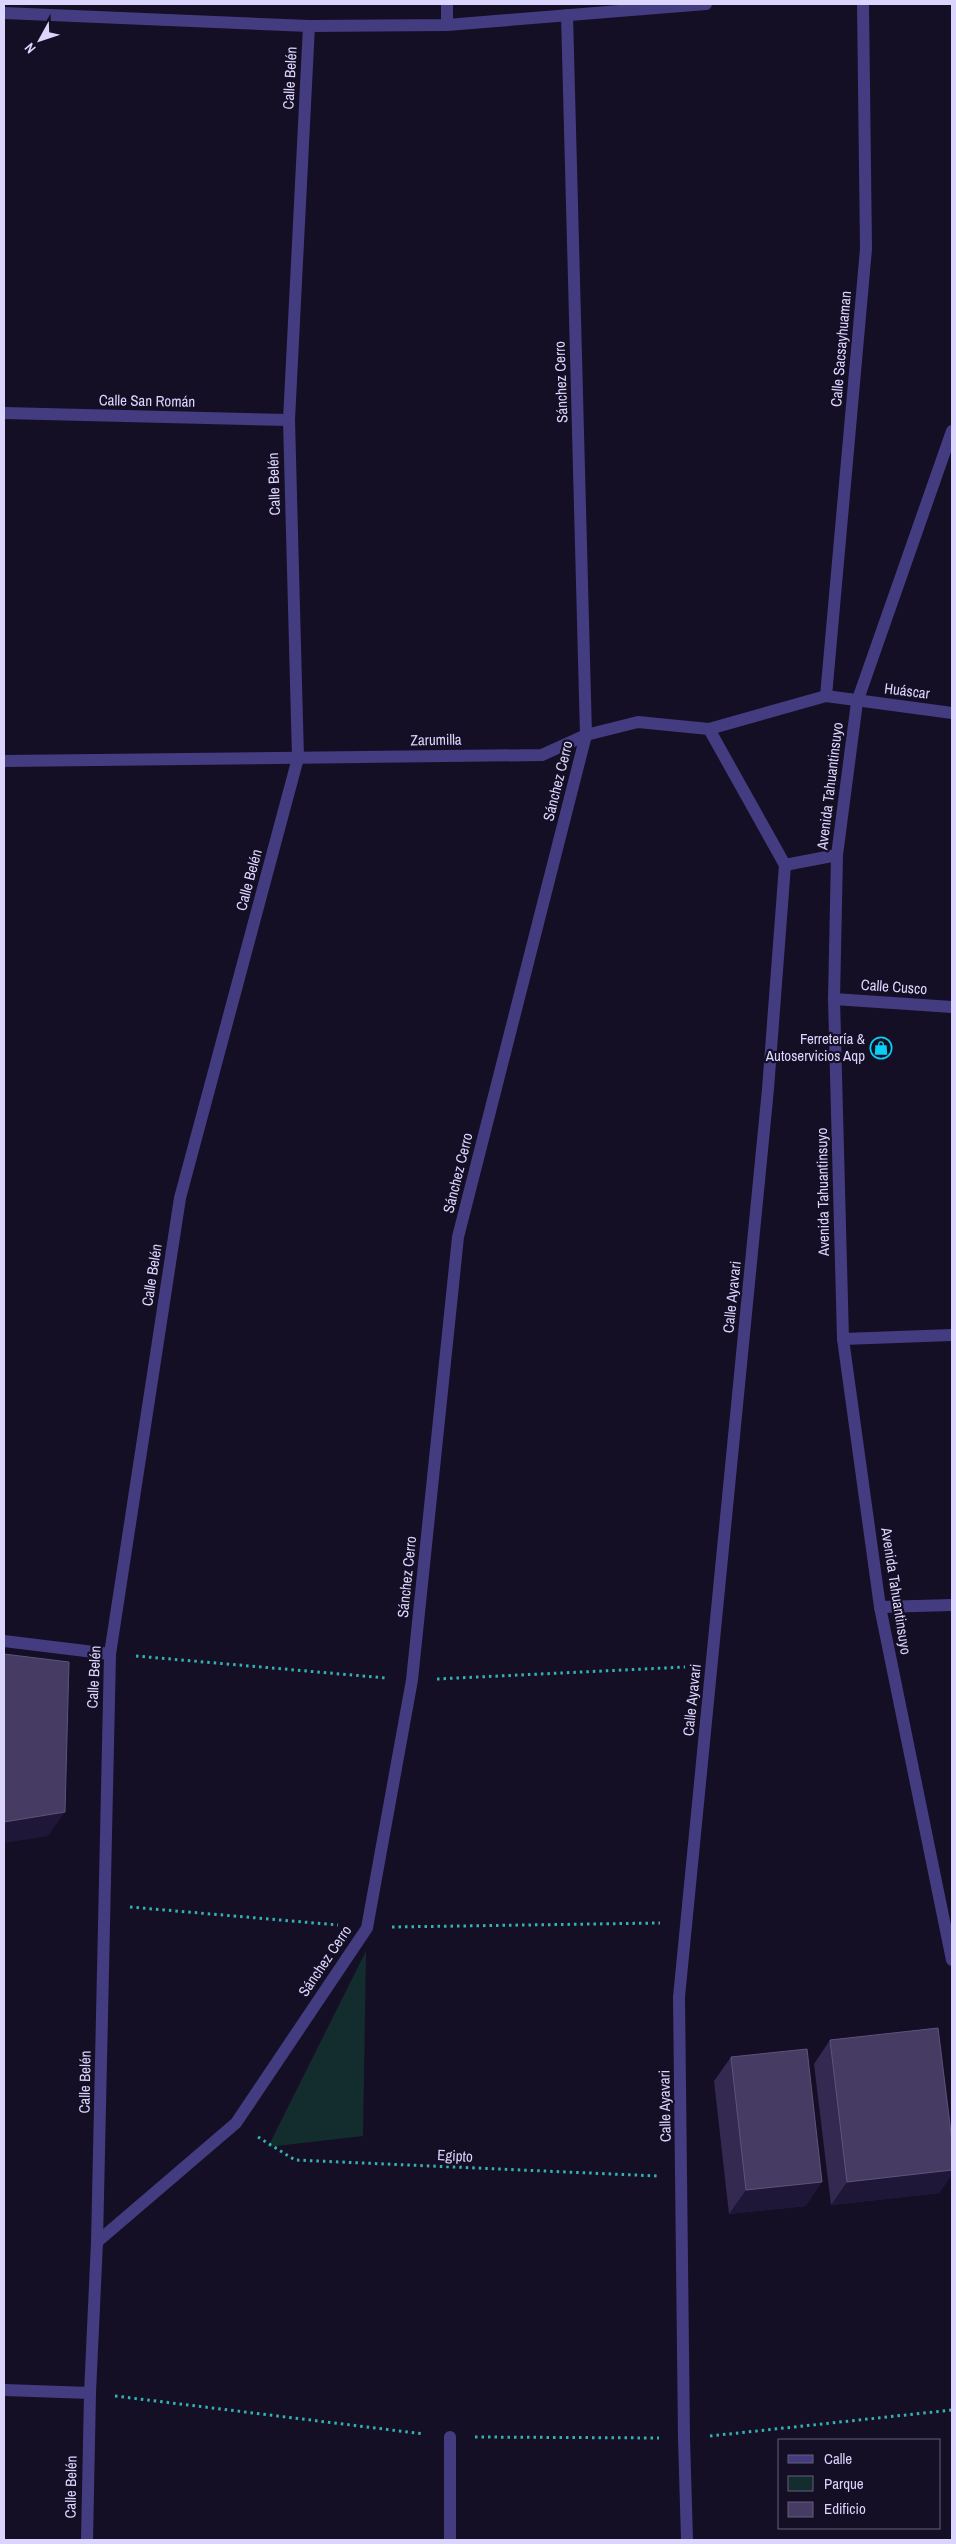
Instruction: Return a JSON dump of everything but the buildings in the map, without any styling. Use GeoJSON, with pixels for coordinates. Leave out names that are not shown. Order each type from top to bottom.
{"type":"FeatureCollection","features":[{"type":"Feature","properties":{"kind":"street"},"geometry":{"type":"LineString","coordinates":[[447,4],[447,24]]}},
{"type":"Feature","properties":{"kind":"street"},"geometry":{"type":"LineString","coordinates":[[4,13],[309,26],[447,24],[706,4]]}},
{"type":"Feature","properties":{"kind":"street","name":"Calle Sacsayhuaman"},"geometry":{"type":"LineString","coordinates":[[826,696],[866,248],[863,4]]}},
{"type":"Feature","properties":{"kind":"street","name":"Sánchez Cerro"},"geometry":{"type":"LineString","coordinates":[[97,2242],[236,2123],[367,1928],[412,1680],[458,1237],[586,735],[567,15]]}},
{"type":"Feature","properties":{"kind":"street","name":"Calle Belén"},"geometry":{"type":"LineString","coordinates":[[86,2540],[97,2242],[110,1654],[180,1198],[298,758],[289,420],[309,26]]}},
{"type":"Feature","properties":{"kind":"street","name":"Calle San Román"},"geometry":{"type":"LineString","coordinates":[[4,413],[289,420]]}},
{"type":"Feature","properties":{"kind":"street","name":"Avenida Tahuantinsuyo"},"geometry":{"type":"LineString","coordinates":[[952,431],[857,702],[837,855],[834,999],[843,1339],[880,1607],[952,1960]]}},
{"type":"Feature","properties":{"kind":"street","name":"Zarumilla"},"geometry":{"type":"LineString","coordinates":[[5,765],[298,758],[542,755],[586,735],[638,722],[710,729],[826,696],[857,702]]}},
{"type":"Feature","properties":{"kind":"street","name":"Huáscar"},"geometry":{"type":"LineString","coordinates":[[857,702],[952,713]]}},
{"type":"Feature","properties":{"kind":"street"},"geometry":{"type":"LineString","coordinates":[[710,729],[786,865],[837,855]]}},
{"type":"Feature","properties":{"kind":"street","name":"Calle Ayavari"},"geometry":{"type":"LineString","coordinates":[[688,2540],[684,2438],[683,2177],[679,1997],[768,1088],[786,865]]}},
{"type":"Feature","properties":{"kind":"street","name":"Calle Cusco"},"geometry":{"type":"LineString","coordinates":[[834,999],[952,1007]]}},
{"type":"Feature","properties":{"kind":"street"},"geometry":{"type":"LineString","coordinates":[[843,1339],[952,1335]]}},
{"type":"Feature","properties":{"kind":"street"},"geometry":{"type":"LineString","coordinates":[[880,1607],[952,1605]]}},
{"type":"Feature","properties":{"kind":"street"},"geometry":{"type":"LineString","coordinates":[[4,1641],[110,1654]]}},
{"type":"Feature","properties":{"kind":"street"},"geometry":{"type":"LineString","coordinates":[[4,2390],[90,2393]]}},
{"type":"Feature","properties":{"kind":"street"},"geometry":{"type":"LineString","coordinates":[[450,2437],[450,2540]]}},
{"type":"Feature","properties":{"kind":"path","name":"Egipto"},"geometry":{"type":"LineString","coordinates":[[236,2123],[295,2160],[683,2177]]}},
{"type":"Feature","properties":{"kind":"path"},"geometry":{"type":"LineString","coordinates":[[90,2393],[450,2437]]}},
{"type":"Feature","properties":{"kind":"green space"},"geometry":{"type":"Polygon","coordinates":[[[366,1951],[363,2136],[268,2147],[366,1951]]]}},
{"type":"Feature","properties":{"kind":"place","name":"Ferretería & Autoservicios Aqp"},"geometry":{"type":"Point","coordinates":[881,1048]}}]}
